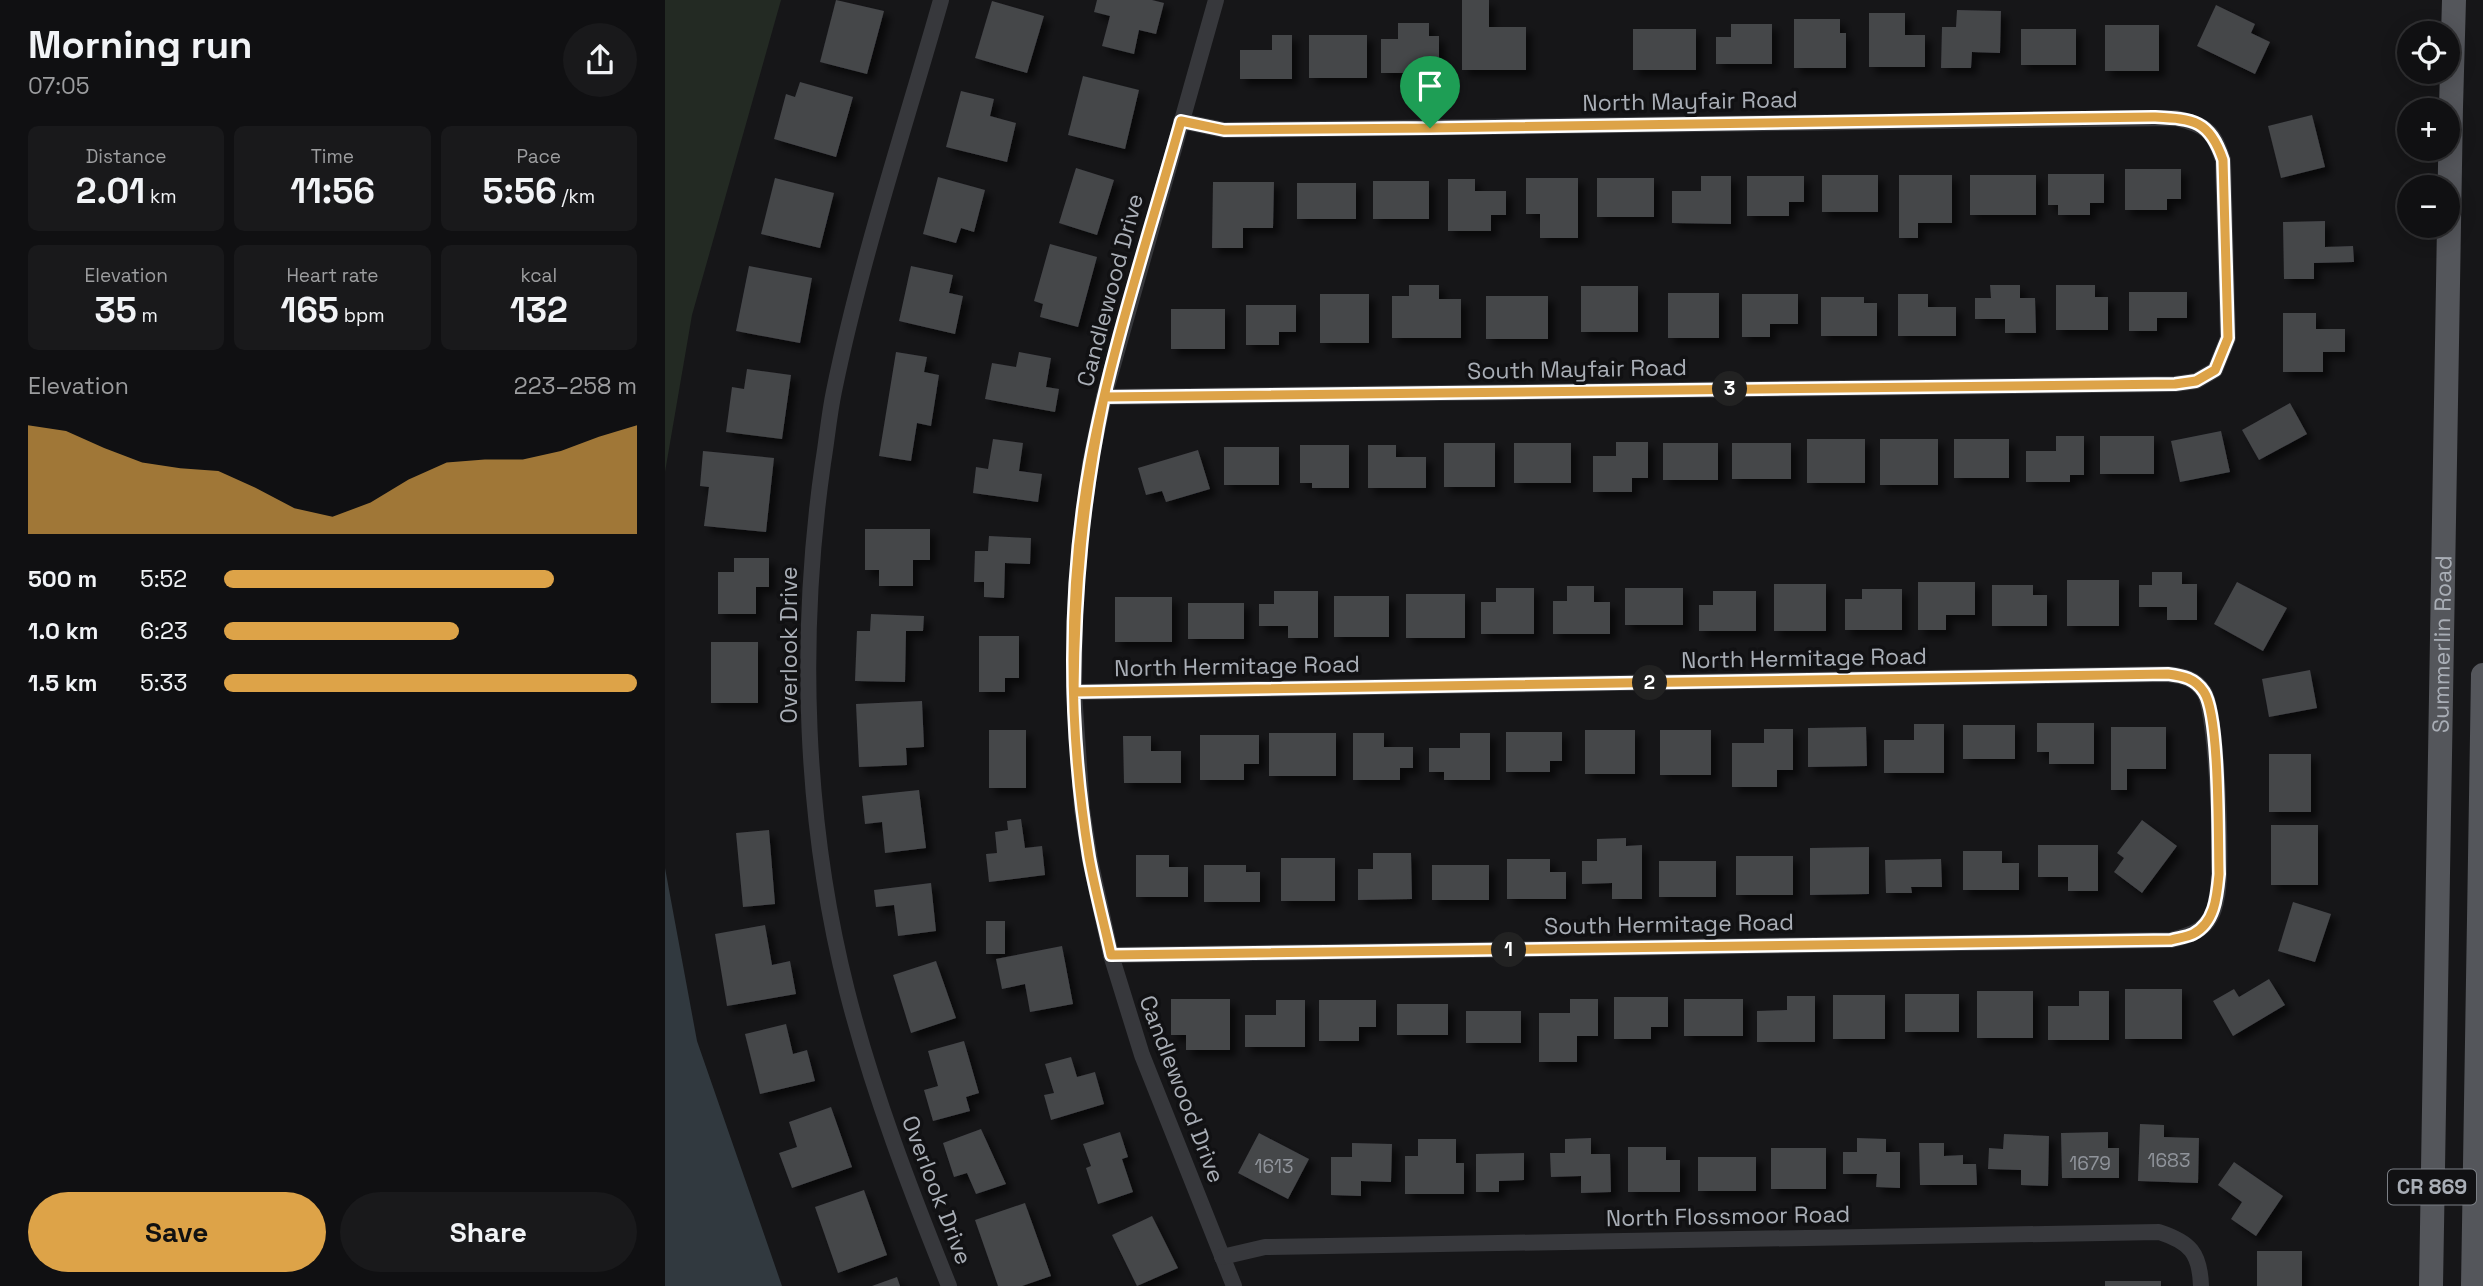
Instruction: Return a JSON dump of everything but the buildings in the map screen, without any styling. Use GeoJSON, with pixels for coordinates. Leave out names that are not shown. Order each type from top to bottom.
{"type":"FeatureCollection","features":[{"type":"Feature","properties":{"kind":"main road","name":"Summerlin Road"},"geometry":{"type":"LineString","coordinates":[[2431,1286],[2454,0]]}},
{"type":"Feature","properties":{"kind":"main road","name":"Summerlin Road"},"geometry":{"type":"LineString","coordinates":[[2473,1286],[2483,675]]}},
{"type":"Feature","properties":{"kind":"street","name":"Overlook Drive"},"geometry":{"type":"LineString","coordinates":[[941,0],[856,296],[833,394],[811,575],[809,660],[813,767],[819,834],[829,909],[847,990],[873,1084],[949,1286]]}},
{"type":"Feature","properties":{"kind":"street","name":"Candlewood Drive"},"geometry":{"type":"LineString","coordinates":[[1216,0],[1104,397],[1090,464],[1075,608],[1074,692],[1082,809],[1111,955],[1142,1055],[1234,1286]]}},
{"type":"Feature","properties":{"kind":"street","name":"North Mayfair Road"},"geometry":{"type":"LineString","coordinates":[[1181,121],[1224,130],[2176,118],[2200,124],[2216,139],[2223,160],[2228,338],[2215,370]]}},
{"type":"Feature","properties":{"kind":"street","name":"South Mayfair Road"},"geometry":{"type":"LineString","coordinates":[[1104,397],[2175,384],[2196,381],[2215,370]]}},
{"type":"Feature","properties":{"kind":"street","name":"North Hermitage Road"},"geometry":{"type":"LineString","coordinates":[[1074,692],[2168,674],[2189,677],[2205,693],[2215,738],[2219,874],[2213,909]]}},
{"type":"Feature","properties":{"kind":"street","name":"South Hermitage Road"},"geometry":{"type":"LineString","coordinates":[[1111,955],[2171,940],[2194,934],[2210,918],[2213,909]]}},
{"type":"Feature","properties":{"kind":"street","name":"North Flossmoor Road"},"geometry":{"type":"LineString","coordinates":[[1222,1257],[1265,1247],[2159,1233],[2180,1239],[2196,1255],[2201,1286]]}},
{"type":"Feature","properties":{"kind":"shaded area"},"geometry":{"type":"Polygon","coordinates":[[[665,0],[781,0],[692,315],[665,472],[665,0]]]}},
{"type":"Feature","properties":{"kind":"shaded area"},"geometry":{"type":"Polygon","coordinates":[[[665,868],[697,1041],[782,1286],[665,1286],[665,868]]]}},
{"type":"Feature","properties":{"kind":"route"},"geometry":{"type":"LineString","coordinates":[[1430,128],[1224,130],[1181,121],[1104,397],[1090,464],[1081,536],[1075,608],[1074,692],[1076,739],[1090,860],[1111,955],[2171,940],[2194,934],[2210,918],[2217,896],[2219,874],[2212,715],[2205,693],[2189,677],[2168,674],[1074,692],[1075,608],[1081,536],[1090,464],[1104,397],[2175,384],[2196,381],[2215,370],[2228,338],[2223,160],[2216,139],[2200,124],[2176,118],[2153,117],[1430,128]]}}]}
